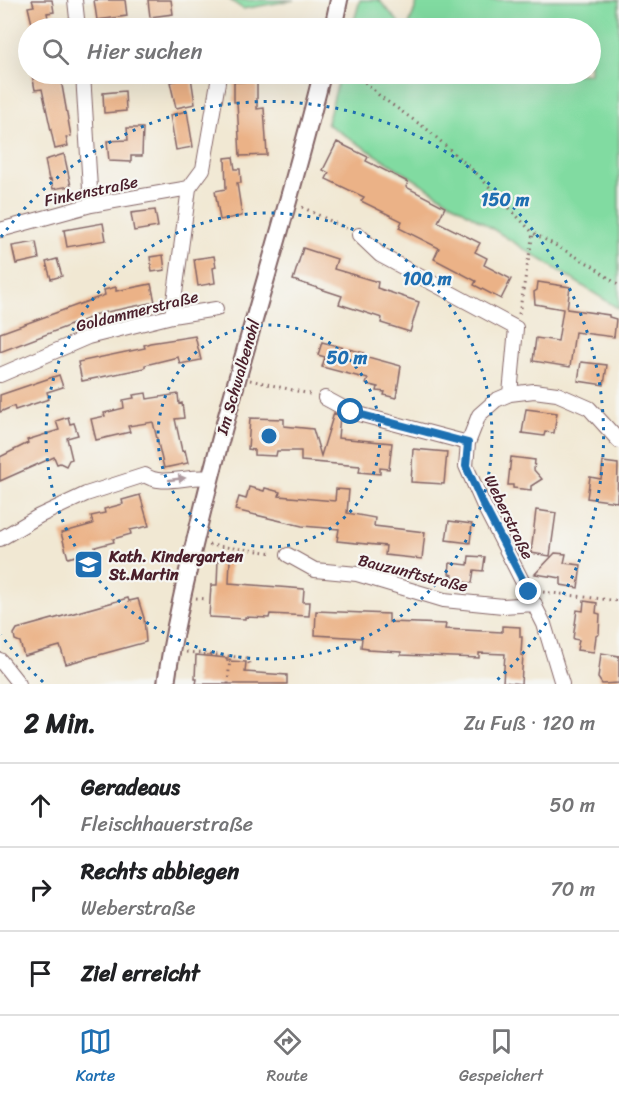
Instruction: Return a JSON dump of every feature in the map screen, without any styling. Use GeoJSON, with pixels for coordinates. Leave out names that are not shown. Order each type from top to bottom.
{"type":"FeatureCollection","features":[{"type":"Feature","properties":{"kind":"street"},"geometry":{"type":"LineString","coordinates":[[75,0],[77,18]]}},
{"type":"Feature","properties":{"kind":"street"},"geometry":{"type":"LineString","coordinates":[[335,18],[339,0]]}},
{"type":"Feature","properties":{"kind":"street"},"geometry":{"type":"LineString","coordinates":[[84,84],[91,205]]}},
{"type":"Feature","properties":{"kind":"street"},"geometry":{"type":"LineString","coordinates":[[172,316],[189,188],[203,169],[218,84]]}},
{"type":"Feature","properties":{"kind":"street","name":"Im Schwalbenohl"},"geometry":{"type":"LineString","coordinates":[[166,684],[173,634],[210,478],[319,84]]}},
{"type":"Feature","properties":{"kind":"street","name":"Finkenstraße"},"geometry":{"type":"LineString","coordinates":[[0,230],[91,205],[189,188]]}},
{"type":"Feature","properties":{"kind":"street"},"geometry":{"type":"LineString","coordinates":[[359,235],[380,255],[516,328],[510,394]]}},
{"type":"Feature","properties":{"kind":"street","name":"Goldammerstraße"},"geometry":{"type":"LineString","coordinates":[[0,375],[88,337],[172,316],[216,309]]}},
{"type":"Feature","properties":{"kind":"street","name":"Weberstraße"},"geometry":{"type":"LineString","coordinates":[[562,684],[544,624],[466,466],[468,443],[479,415],[496,400],[510,394],[534,391],[557,394],[589,408],[619,441]]}},
{"type":"Feature","properties":{"kind":"street"},"geometry":{"type":"LineString","coordinates":[[325,398],[351,412],[468,443]]}},
{"type":"Feature","properties":{"kind":"street"},"geometry":{"type":"LineString","coordinates":[[0,539],[39,516],[86,494],[146,475],[159,482],[196,476],[210,478]]}},
{"type":"Feature","properties":{"kind":"street","name":"Bauzunftstraße"},"geometry":{"type":"LineString","coordinates":[[288,555],[315,570],[357,574],[444,600],[503,606],[532,598]]}},
{"type":"Feature","properties":{"kind":"street"},"geometry":{"type":"LineString","coordinates":[[0,660],[20,684]]}},
{"type":"Feature","properties":{"kind":"path"},"geometry":{"type":"LineString","coordinates":[[367,84],[436,137],[477,174],[533,233],[593,266],[619,286]]}},
{"type":"Feature","properties":{"kind":"path"},"geometry":{"type":"LineString","coordinates":[[300,206],[359,235]]}},
{"type":"Feature","properties":{"kind":"path"},"geometry":{"type":"LineString","coordinates":[[516,328],[533,233]]}},
{"type":"Feature","properties":{"kind":"path"},"geometry":{"type":"LineString","coordinates":[[250,380],[325,398]]}},
{"type":"Feature","properties":{"kind":"path"},"geometry":{"type":"LineString","coordinates":[[206,544],[288,555]]}},
{"type":"Feature","properties":{"kind":"path"},"geometry":{"type":"LineString","coordinates":[[532,598],[552,592],[619,601]]}},
{"type":"Feature","properties":{"kind":"path"},"geometry":{"type":"LineString","coordinates":[[194,598],[206,599]]}},
{"type":"Feature","properties":{"kind":"path"},"geometry":{"type":"LineString","coordinates":[[184,652],[247,658],[250,666]]}},
{"type":"Feature","properties":{"kind":"path"},"geometry":{"type":"LineString","coordinates":[[228,684],[230,656]]}},
{"type":"Feature","properties":{"kind":"green space"},"geometry":{"type":"Polygon","coordinates":[[[230,0],[294,0],[243,9],[230,0]]]}},
{"type":"Feature","properties":{"kind":"green space"},"geometry":{"type":"Polygon","coordinates":[[[360,0],[379,0],[395,18],[355,18],[360,0]]]}},
{"type":"Feature","properties":{"kind":"green space"},"geometry":{"type":"Polygon","coordinates":[[[418,0],[619,0],[619,309],[327,124],[337,84],[601,84],[601,18],[412,18],[418,0]]]}},
{"type":"Feature","properties":{"kind":"building"},"geometry":{"type":"Polygon","coordinates":[[[32,0],[52,0],[54,12],[47,13],[48,18],[31,18],[28,7],[34,6],[32,0]]]}},
{"type":"Feature","properties":{"kind":"building"},"geometry":{"type":"Polygon","coordinates":[[[94,0],[125,0],[127,16],[97,18],[94,0]]]}},
{"type":"Feature","properties":{"kind":"building"},"geometry":{"type":"Polygon","coordinates":[[[148,0],[171,0],[173,14],[150,17],[148,0]]]}},
{"type":"Feature","properties":{"kind":"building"},"geometry":{"type":"Polygon","coordinates":[[[34,84],[62,84],[71,136],[66,137],[68,146],[55,149],[42,89],[35,90],[34,84]]]}},
{"type":"Feature","properties":{"kind":"building"},"geometry":{"type":"Polygon","coordinates":[[[170,84],[192,84],[195,104],[176,108],[170,84]]]}},
{"type":"Feature","properties":{"kind":"building"},"geometry":{"type":"Polygon","coordinates":[[[234,84],[257,84],[257,109],[264,108],[267,155],[240,156],[237,102],[234,102],[234,84]]]}},
{"type":"Feature","properties":{"kind":"building"},"geometry":{"type":"Polygon","coordinates":[[[125,91],[126,111],[104,113],[103,93],[125,91]]]}},
{"type":"Feature","properties":{"kind":"building"},"geometry":{"type":"Polygon","coordinates":[[[187,111],[193,147],[176,150],[170,115],[187,111]]]}},
{"type":"Feature","properties":{"kind":"building"},"geometry":{"type":"Polygon","coordinates":[[[127,128],[143,128],[142,156],[131,156],[131,162],[109,161],[107,141],[128,140],[127,128]]]}},
{"type":"Feature","properties":{"kind":"building"},"geometry":{"type":"Polygon","coordinates":[[[337,142],[368,157],[366,161],[408,182],[406,187],[445,207],[438,222],[480,243],[475,252],[487,258],[484,265],[511,279],[501,299],[474,285],[476,281],[434,259],[439,248],[399,228],[402,221],[361,201],[364,197],[326,179],[329,173],[323,170],[337,142]]]}},
{"type":"Feature","properties":{"kind":"building"},"geometry":{"type":"Polygon","coordinates":[[[64,154],[71,186],[53,189],[45,160],[64,154]]]}},
{"type":"Feature","properties":{"kind":"building"},"geometry":{"type":"Polygon","coordinates":[[[233,157],[235,169],[240,169],[241,183],[237,183],[242,216],[220,220],[215,191],[226,189],[225,158],[233,157]]]}},
{"type":"Feature","properties":{"kind":"building"},"geometry":{"type":"Polygon","coordinates":[[[155,210],[158,227],[134,231],[131,213],[155,210]]]}},
{"type":"Feature","properties":{"kind":"building"},"geometry":{"type":"Polygon","coordinates":[[[103,223],[106,240],[67,247],[64,230],[103,223]]]}},
{"type":"Feature","properties":{"kind":"building"},"geometry":{"type":"Polygon","coordinates":[[[36,242],[39,259],[16,264],[12,246],[36,242]]]}},
{"type":"Feature","properties":{"kind":"building"},"geometry":{"type":"Polygon","coordinates":[[[303,248],[337,259],[334,269],[378,282],[377,288],[419,302],[410,332],[381,323],[382,318],[339,304],[342,296],[293,280],[303,248]]]}},
{"type":"Feature","properties":{"kind":"building"},"geometry":{"type":"Polygon","coordinates":[[[163,255],[165,270],[152,272],[150,257],[163,255]]]}},
{"type":"Feature","properties":{"kind":"building"},"geometry":{"type":"Polygon","coordinates":[[[214,256],[215,283],[198,286],[194,259],[214,256]]]}},
{"type":"Feature","properties":{"kind":"building"},"geometry":{"type":"Polygon","coordinates":[[[57,259],[62,276],[51,279],[46,262],[57,259]]]}},
{"type":"Feature","properties":{"kind":"building"},"geometry":{"type":"Polygon","coordinates":[[[538,282],[570,287],[567,309],[609,315],[616,319],[614,337],[575,332],[570,367],[533,361],[536,338],[558,341],[563,309],[535,304],[534,292],[537,290],[538,282]]]}},
{"type":"Feature","properties":{"kind":"building"},"geometry":{"type":"Polygon","coordinates":[[[151,284],[155,302],[92,315],[92,317],[0,352],[0,333],[105,295],[104,290],[116,287],[116,291],[151,284]]]}},
{"type":"Feature","properties":{"kind":"building"},"geometry":{"type":"Polygon","coordinates":[[[195,336],[201,360],[180,364],[178,357],[145,365],[145,368],[82,381],[78,362],[145,348],[144,345],[150,343],[195,336]]]}},
{"type":"Feature","properties":{"kind":"building"},"geometry":{"type":"Polygon","coordinates":[[[322,342],[401,366],[396,398],[384,395],[385,392],[377,391],[378,387],[366,384],[368,379],[322,367],[325,357],[318,355],[322,342]]]}},
{"type":"Feature","properties":{"kind":"building"},"geometry":{"type":"Polygon","coordinates":[[[581,362],[607,365],[604,385],[578,381],[581,362]]]}},
{"type":"Feature","properties":{"kind":"building"},"geometry":{"type":"Polygon","coordinates":[[[59,375],[63,387],[47,392],[49,399],[15,410],[14,406],[0,412],[0,395],[59,375]]]}},
{"type":"Feature","properties":{"kind":"building"},"geometry":{"type":"Polygon","coordinates":[[[146,393],[147,399],[178,394],[184,418],[175,419],[182,451],[185,450],[188,463],[164,468],[153,422],[128,426],[130,432],[96,440],[91,419],[124,408],[123,400],[134,398],[133,395],[146,393]]]}},
{"type":"Feature","properties":{"kind":"building"},"geometry":{"type":"Polygon","coordinates":[[[526,409],[557,413],[554,433],[545,432],[544,436],[522,433],[526,409]]]}},
{"type":"Feature","properties":{"kind":"building"},"geometry":{"type":"Polygon","coordinates":[[[334,413],[340,416],[338,438],[392,443],[389,469],[380,468],[380,474],[359,472],[360,466],[301,461],[301,451],[277,451],[276,456],[254,455],[254,450],[248,449],[250,418],[284,419],[284,426],[313,429],[321,456],[334,413]]]}},
{"type":"Feature","properties":{"kind":"building"},"geometry":{"type":"Polygon","coordinates":[[[68,417],[70,424],[74,423],[78,435],[67,438],[72,459],[66,466],[57,464],[54,457],[0,481],[0,457],[28,443],[27,440],[59,430],[56,421],[68,417]]]}},
{"type":"Feature","properties":{"kind":"building"},"geometry":{"type":"Polygon","coordinates":[[[413,449],[447,452],[444,484],[411,482],[413,449]]]}},
{"type":"Feature","properties":{"kind":"building"},"geometry":{"type":"Polygon","coordinates":[[[511,457],[535,460],[534,470],[542,479],[531,486],[531,490],[513,488],[513,485],[508,485],[511,457]]]}},
{"type":"Feature","properties":{"kind":"building"},"geometry":{"type":"Polygon","coordinates":[[[603,462],[618,464],[617,502],[587,498],[590,477],[601,479],[603,462]]]}},
{"type":"Feature","properties":{"kind":"building"},"geometry":{"type":"Polygon","coordinates":[[[249,487],[280,492],[279,496],[335,501],[336,489],[349,490],[347,513],[375,518],[374,526],[425,532],[422,559],[385,555],[386,546],[337,541],[339,529],[302,526],[235,510],[239,497],[246,499],[249,487]]]}},
{"type":"Feature","properties":{"kind":"building"},"geometry":{"type":"Polygon","coordinates":[[[140,495],[149,526],[130,530],[131,534],[95,547],[96,551],[68,558],[61,533],[93,524],[91,516],[105,513],[104,509],[123,504],[122,500],[140,495]]]}},
{"type":"Feature","properties":{"kind":"building"},"geometry":{"type":"Polygon","coordinates":[[[536,510],[556,513],[550,556],[531,553],[536,510]]]}},
{"type":"Feature","properties":{"kind":"building"},"geometry":{"type":"Polygon","coordinates":[[[449,521],[472,524],[470,543],[446,540],[449,521]]]}},
{"type":"Feature","properties":{"kind":"building"},"geometry":{"type":"Polygon","coordinates":[[[555,553],[566,554],[564,563],[581,565],[578,588],[561,585],[561,578],[535,574],[555,553]]]}},
{"type":"Feature","properties":{"kind":"building"},"geometry":{"type":"Polygon","coordinates":[[[469,556],[485,557],[483,571],[474,570],[472,583],[452,581],[453,575],[449,574],[450,563],[468,565],[469,556]]]}},
{"type":"Feature","properties":{"kind":"building"},"geometry":{"type":"Polygon","coordinates":[[[218,559],[230,559],[229,583],[304,589],[303,602],[310,602],[309,616],[270,614],[269,618],[209,617],[211,585],[217,585],[218,559]]]}},
{"type":"Feature","properties":{"kind":"building"},"geometry":{"type":"Polygon","coordinates":[[[128,598],[129,601],[138,599],[144,618],[146,642],[66,664],[60,646],[24,656],[20,642],[15,640],[14,634],[17,629],[128,598]]]}},
{"type":"Feature","properties":{"kind":"building"},"geometry":{"type":"Polygon","coordinates":[[[584,601],[597,603],[596,613],[600,614],[599,634],[596,636],[594,652],[577,650],[579,640],[573,639],[577,610],[583,611],[584,601]]]}},
{"type":"Feature","properties":{"kind":"building"},"geometry":{"type":"Polygon","coordinates":[[[316,611],[389,614],[389,622],[446,624],[445,629],[502,632],[502,626],[520,627],[521,655],[523,655],[521,684],[503,682],[505,654],[479,653],[479,658],[401,655],[401,652],[368,650],[368,648],[361,647],[362,638],[315,635],[316,611]]]}},
{"type":"Feature","properties":{"kind":"building"},"geometry":{"type":"Polygon","coordinates":[[[601,653],[619,656],[619,683],[602,684],[598,678],[601,653]]]}},
{"type":"Feature","properties":{"kind":"building"},"geometry":{"type":"Polygon","coordinates":[[[196,655],[246,662],[245,672],[287,675],[287,684],[196,684],[196,655]]]}},
{"type":"Feature","properties":{"kind":"place","name":"Kath. Kindergarten St.Martin"},"geometry":{"type":"Point","coordinates":[88,565]}},
{"type":"Feature","properties":{"kind":"route"},"geometry":{"type":"LineString","coordinates":[[351,412],[468,443],[466,466],[510,559],[529,592]]}}]}
